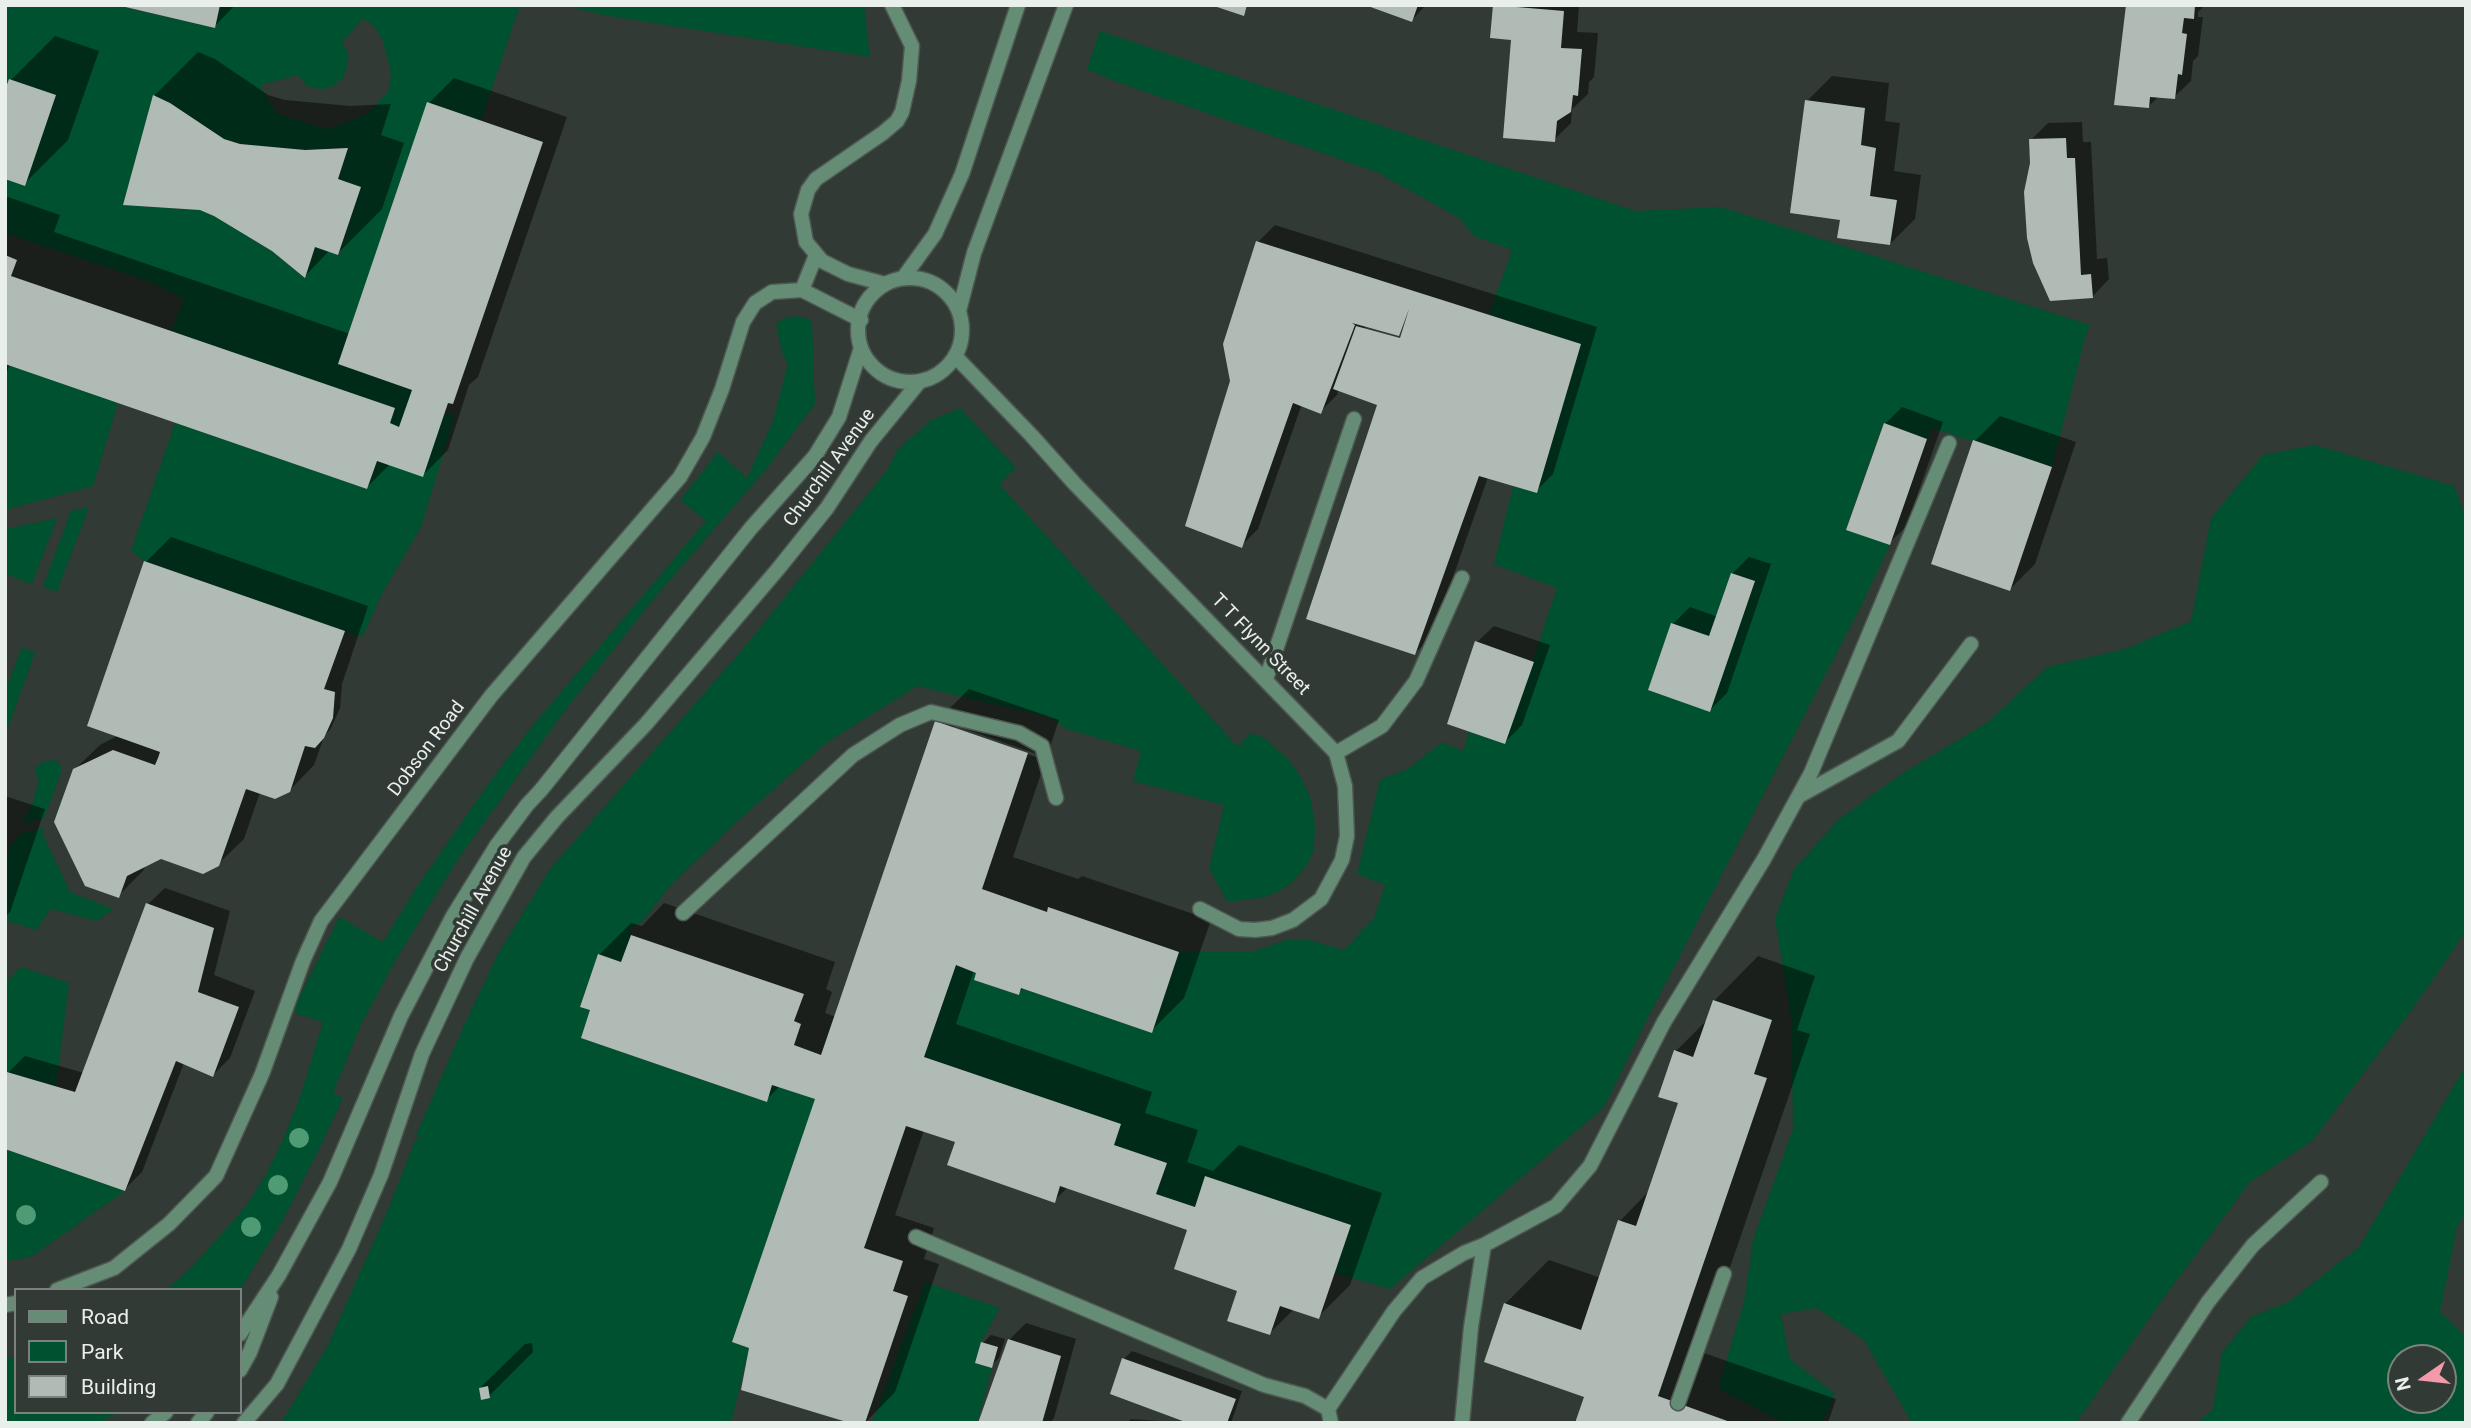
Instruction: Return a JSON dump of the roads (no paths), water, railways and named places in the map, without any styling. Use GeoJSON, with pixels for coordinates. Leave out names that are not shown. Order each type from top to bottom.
{"type":"FeatureCollection","features":[{"type":"Feature","properties":{"kind":"street"},"geometry":{"type":"LineString","coordinates":[[885,284],[831,267],[816,255],[806,242],[801,214],[808,190],[824,172],[890,128],[902,112],[909,81],[912,46],[892,5]]}},
{"type":"Feature","properties":{"kind":"street"},"geometry":{"type":"LineString","coordinates":[[903,278],[934,234],[962,174],[1018,5]]}},
{"type":"Feature","properties":{"kind":"street"},"geometry":{"type":"LineString","coordinates":[[958,311],[974,253],[1066,5]]}},
{"type":"Feature","properties":{"kind":"street"},"geometry":{"type":"LineString","coordinates":[[816,255],[802,290],[861,320]]}},
{"type":"Feature","properties":{"kind":"street"},"geometry":{"type":"LineString","coordinates":[[903,278],[921,278],[937,285],[951,297],[962,328],[960,343],[955,356],[945,369],[934,377],[905,382],[891,379],[878,371],[861,348],[861,320],[871,295],[885,284],[903,278]]}},
{"type":"Feature","properties":{"kind":"street","name":"Dobson Road"},"geometry":{"type":"LineString","coordinates":[[62,1288],[114,1268],[169,1224],[216,1176],[262,1074],[303,961],[321,921],[491,696],[680,477],[703,437],[747,313],[755,303],[772,292],[802,290]]}},
{"type":"Feature","properties":{"kind":"street","name":"Churchill Avenue"},"geometry":{"type":"LineString","coordinates":[[242,1331],[279,1275],[330,1182],[401,1016],[453,916],[527,805],[742,539],[815,456],[839,417],[861,348]]}},
{"type":"Feature","properties":{"kind":"street","name":"T T Flynn Street"},"geometry":{"type":"LineString","coordinates":[[955,356],[1336,753],[1345,786],[1347,836],[1342,860],[1321,900],[1293,920],[1272,928],[1255,930],[1239,929],[1200,909]]}},
{"type":"Feature","properties":{"kind":"street","name":"Churchill Avenue"},"geometry":{"type":"LineString","coordinates":[[244,1423],[277,1384],[349,1249],[381,1175],[422,1054],[473,946],[524,857],[557,817],[646,724],[778,569],[827,509],[871,441],[920,381]]}},
{"type":"Feature","properties":{"kind":"street"},"geometry":{"type":"LineString","coordinates":[[1266,679],[1354,419]]}},
{"type":"Feature","properties":{"kind":"street"},"geometry":{"type":"LineString","coordinates":[[916,1237],[1251,1380],[1305,1395],[1329,1416],[1394,1311],[1422,1278],[1464,1253],[1556,1206],[1590,1166],[1664,1022],[1764,859],[1816,760],[1949,443]]}},
{"type":"Feature","properties":{"kind":"street"},"geometry":{"type":"LineString","coordinates":[[1336,753],[1382,726],[1416,681],[1462,578]]}},
{"type":"Feature","properties":{"kind":"street"},"geometry":{"type":"LineString","coordinates":[[1798,796],[1898,741],[1971,644]]}},
{"type":"Feature","properties":{"kind":"street"},"geometry":{"type":"LineString","coordinates":[[683,913],[853,755],[900,725],[931,712],[1019,733],[1042,746],[1056,797]]}},
{"type":"Feature","properties":{"kind":"street"},"geometry":{"type":"LineString","coordinates":[[2128,1423],[2208,1302],[2253,1245],[2321,1182]]}},
{"type":"Feature","properties":{"kind":"street"},"geometry":{"type":"LineString","coordinates":[[1462,1423],[1471,1327],[1484,1245]]}},
{"type":"Feature","properties":{"kind":"street"},"geometry":{"type":"LineString","coordinates":[[1678,1403],[1724,1274]]}},
{"type":"Feature","properties":{"kind":"street"},"geometry":{"type":"LineString","coordinates":[[242,1366],[279,1275]]}}]}
